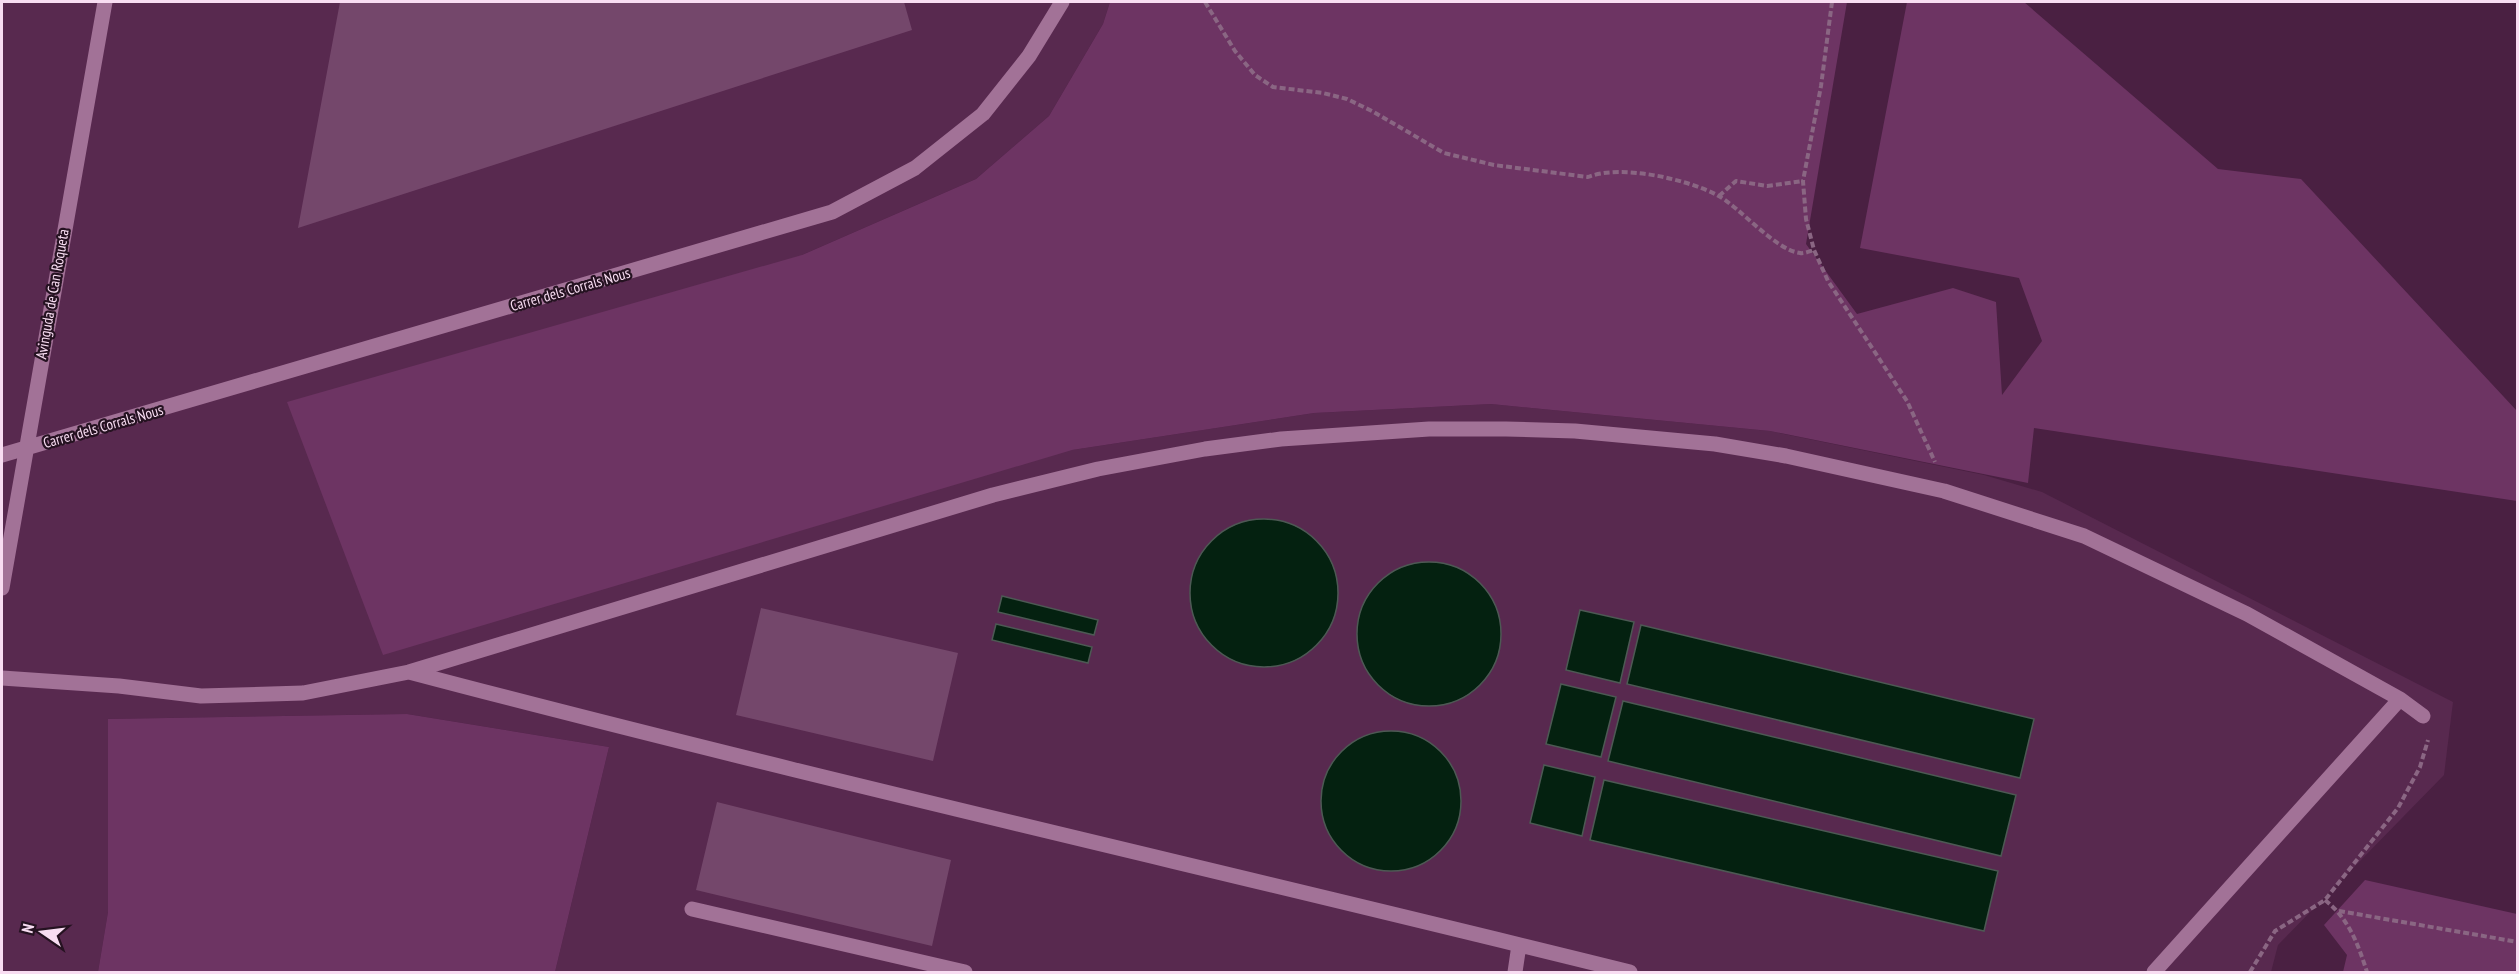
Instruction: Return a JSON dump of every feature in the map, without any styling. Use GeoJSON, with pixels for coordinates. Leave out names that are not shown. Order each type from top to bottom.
{"type":"FeatureCollection","features":[{"type":"Feature","properties":{"kind":"street","name":"Avinguda de Can Roqueta"},"geometry":{"type":"LineString","coordinates":[[2,588],[24,449],[105,2]]}},
{"type":"Feature","properties":{"kind":"street","name":"Carrer dels Corrals Nous"},"geometry":{"type":"LineString","coordinates":[[2,456],[832,212],[915,168],[983,114],[1029,56],[1062,2]]}},
{"type":"Feature","properties":{"kind":"street"},"geometry":{"type":"LineString","coordinates":[[2,678],[119,686],[201,696],[303,693],[409,672],[993,495],[1098,469],[1204,449],[1281,439],[1429,429],[1575,431],[1738,448],[1808,460],[1944,490],[2084,536],[2247,614],[2400,699],[2423,716]]}},
{"type":"Feature","properties":{"kind":"street"},"geometry":{"type":"LineString","coordinates":[[409,672],[617,727],[1630,972]]}},
{"type":"Feature","properties":{"kind":"street"},"geometry":{"type":"LineString","coordinates":[[2154,972],[2400,699]]}},
{"type":"Feature","properties":{"kind":"street"},"geometry":{"type":"LineString","coordinates":[[692,909],[965,972]]}},
{"type":"Feature","properties":{"kind":"street"},"geometry":{"type":"LineString","coordinates":[[1515,972],[1519,945]]}},
{"type":"Feature","properties":{"kind":"path"},"geometry":{"type":"LineString","coordinates":[[1205,2],[1234,51],[1255,75],[1273,87],[1323,93],[1347,99],[1444,153],[1494,165],[1588,177],[1600,172],[1647,175],[1674,180],[1719,196],[1783,245],[1800,253],[1814,250]]}},
{"type":"Feature","properties":{"kind":"path"},"geometry":{"type":"LineString","coordinates":[[1832,2],[1821,86],[1803,181],[1806,219],[1814,250],[1828,281],[1907,401],[1938,468],[1944,490]]}},
{"type":"Feature","properties":{"kind":"path"},"geometry":{"type":"LineString","coordinates":[[1719,196],[1736,181],[1767,186],[1803,181]]}},
{"type":"Feature","properties":{"kind":"path"},"geometry":{"type":"LineString","coordinates":[[2250,972],[2275,931],[2325,900],[2398,808],[2420,767],[2428,744],[2429,728],[2423,716]]}},
{"type":"Feature","properties":{"kind":"path"},"geometry":{"type":"LineString","coordinates":[[2325,900],[2339,911],[2358,945],[2367,972]]}},
{"type":"Feature","properties":{"kind":"path"},"geometry":{"type":"LineString","coordinates":[[2339,911],[2517,942]]}},
{"type":"Feature","properties":{"kind":"shaded area"},"geometry":{"type":"Polygon","coordinates":[[[2,2],[1110,2],[1103,24],[1049,116],[976,179],[802,255],[1072,450],[1314,413],[1491,404],[1770,431],[1984,475],[2042,492],[2453,702],[2444,775],[2278,945],[2271,972],[555,972],[609,747],[407,714],[108,719],[108,912],[98,972],[2,972],[2,2]]]}},
{"type":"Feature","properties":{"kind":"shaded area"},"geometry":{"type":"Polygon","coordinates":[[[1110,2],[1847,2],[1806,244],[1857,314],[1953,288],[1996,302],[2002,395],[2042,341],[2019,278],[1860,248],[1907,2],[2024,2],[2218,169],[2301,179],[2517,411],[2517,501],[2034,428],[2028,483],[1770,431],[1491,404],[1314,413],[1072,450],[383,655],[287,402],[802,255],[976,179],[1049,116],[1103,24],[1110,2]]]}},
{"type":"Feature","properties":{"kind":"shaded area"},"geometry":{"type":"Polygon","coordinates":[[[1264,519],[1292,524],[1317,540],[1333,565],[1338,593],[1333,621],[1317,646],[1292,662],[1264,667],[1236,662],[1211,646],[1195,621],[1190,593],[1195,565],[1211,540],[1236,524],[1264,519]]]}},
{"type":"Feature","properties":{"kind":"shaded area"},"geometry":{"type":"Polygon","coordinates":[[[1429,562],[1456,568],[1469,574],[1480,583],[1489,594],[1495,607],[1501,634],[1495,661],[1489,674],[1480,685],[1469,694],[1456,700],[1429,706],[1402,700],[1389,694],[1378,685],[1369,674],[1363,661],[1357,634],[1363,607],[1369,594],[1378,583],[1389,574],[1402,568],[1429,562]]]}},
{"type":"Feature","properties":{"kind":"shaded area"},"geometry":{"type":"Polygon","coordinates":[[[1002,596],[1098,620],[1094,635],[998,612],[1002,596]]]}},
{"type":"Feature","properties":{"kind":"shaded area"},"geometry":{"type":"Polygon","coordinates":[[[1580,610],[1634,622],[1620,683],[1566,670],[1580,610]]]}},
{"type":"Feature","properties":{"kind":"shaded area"},"geometry":{"type":"Polygon","coordinates":[[[996,624],[1092,647],[1088,663],[992,640],[996,624]]]}},
{"type":"Feature","properties":{"kind":"shaded area"},"geometry":{"type":"Polygon","coordinates":[[[1641,625],[2034,719],[2020,778],[1627,684],[1641,625]]]}},
{"type":"Feature","properties":{"kind":"shaded area"},"geometry":{"type":"Polygon","coordinates":[[[1561,684],[1616,697],[1601,757],[1546,744],[1561,684]]]}},
{"type":"Feature","properties":{"kind":"shaded area"},"geometry":{"type":"Polygon","coordinates":[[[1623,701],[2016,795],[2001,856],[1608,761],[1623,701]]]}},
{"type":"Feature","properties":{"kind":"shaded area"},"geometry":{"type":"Polygon","coordinates":[[[407,714],[609,747],[555,972],[98,972],[108,912],[108,719],[407,714]]]}},
{"type":"Feature","properties":{"kind":"shaded area"},"geometry":{"type":"Polygon","coordinates":[[[1391,731],[1418,736],[1441,751],[1456,774],[1461,801],[1456,828],[1441,851],[1418,866],[1391,871],[1364,866],[1341,851],[1326,828],[1321,801],[1326,774],[1341,751],[1364,736],[1391,731]]]}},
{"type":"Feature","properties":{"kind":"shaded area"},"geometry":{"type":"Polygon","coordinates":[[[1544,765],[1595,777],[1582,836],[1530,823],[1544,765]]]}},
{"type":"Feature","properties":{"kind":"shaded area"},"geometry":{"type":"Polygon","coordinates":[[[1604,780],[1998,871],[1984,931],[1590,840],[1604,780]]]}},
{"type":"Feature","properties":{"kind":"shaded area"},"geometry":{"type":"Polygon","coordinates":[[[2365,880],[2517,914],[2517,972],[2343,972],[2347,955],[2324,925],[2365,880]]]}},
{"type":"Feature","properties":{"kind":"building"},"geometry":{"type":"Polygon","coordinates":[[[340,2],[904,2],[912,30],[298,228],[340,2]]]}},
{"type":"Feature","properties":{"kind":"building"},"geometry":{"type":"Polygon","coordinates":[[[761,608],[958,653],[933,761],[736,715],[761,608]]]}},
{"type":"Feature","properties":{"kind":"building"},"geometry":{"type":"Polygon","coordinates":[[[717,802],[951,860],[932,946],[696,890],[717,802]]]}}]}
